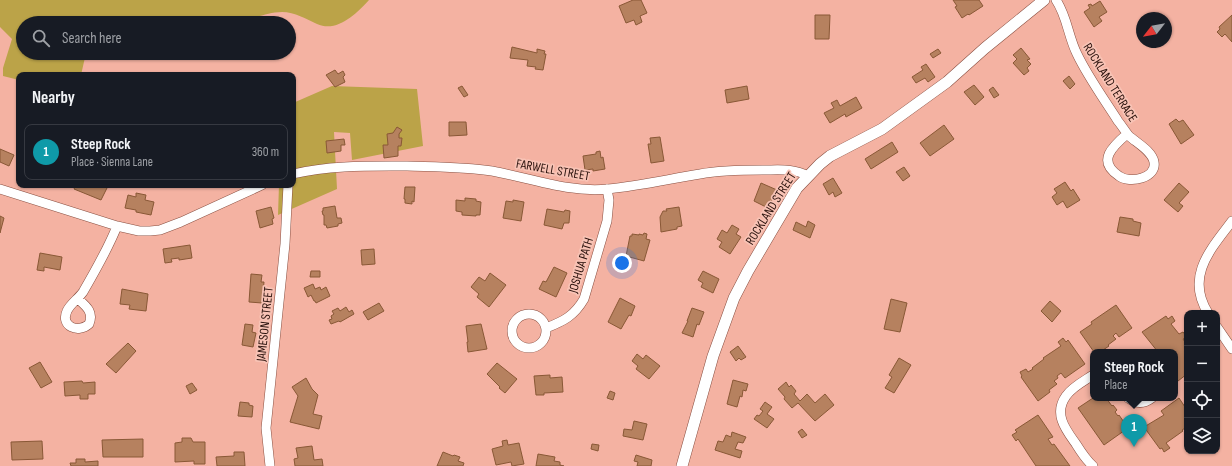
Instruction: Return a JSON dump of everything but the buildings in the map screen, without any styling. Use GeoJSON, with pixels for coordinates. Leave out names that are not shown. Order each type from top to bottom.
{"type":"FeatureCollection","features":[{"type":"Feature","properties":{"kind":"street","name":"ROCKLAND STREET"},"geometry":{"type":"LineString","coordinates":[[682,466],[713,356],[740,284],[791,198],[808,176],[830,156],[882,129],[942,86],[1044,0]]}},
{"type":"Feature","properties":{"kind":"street","name":"ROCKLAND TERRACE"},"geometry":{"type":"LineString","coordinates":[[1056,0],[1065,18],[1068,33],[1077,55],[1127,134],[1148,152],[1152,158],[1154,163],[1152,169],[1148,174],[1136,180],[1124,179],[1118,176],[1110,167],[1108,160],[1108,155],[1111,148],[1127,134]]}},
{"type":"Feature","properties":{"kind":"street","name":"FARWELL STREET"},"geometry":{"type":"LineString","coordinates":[[296,173],[351,166],[458,167],[494,172],[583,190],[607,189],[650,183],[701,173],[731,171],[789,170],[801,172],[808,176]]}},
{"type":"Feature","properties":{"kind":"street"},"geometry":{"type":"LineString","coordinates":[[0,189],[117,226],[139,231],[160,230],[255,188]]}},
{"type":"Feature","properties":{"kind":"street","name":"JAMESON STREET"},"geometry":{"type":"LineString","coordinates":[[270,466],[266,428],[285,244],[288,188]]}},
{"type":"Feature","properties":{"kind":"street","name":"JOSHUA PATH"},"geometry":{"type":"LineString","coordinates":[[546,328],[570,317],[579,308],[584,299],[607,221],[609,200],[607,189]]}},
{"type":"Feature","properties":{"kind":"street"},"geometry":{"type":"LineString","coordinates":[[1207,310],[1200,294],[1201,271],[1207,255],[1232,221]]}},
{"type":"Feature","properties":{"kind":"street"},"geometry":{"type":"LineString","coordinates":[[78,299],[90,312],[91,320],[89,324],[81,329],[75,329],[68,324],[66,315],[70,307],[78,299],[117,226]]}},
{"type":"Feature","properties":{"kind":"street"},"geometry":{"type":"LineString","coordinates":[[1220,331],[1232,349]]}},
{"type":"Feature","properties":{"kind":"street"},"geometry":{"type":"LineString","coordinates":[[1090,377],[1066,396],[1062,406],[1061,416],[1066,430],[1088,461],[1094,466]]}},
{"type":"Feature","properties":{"kind":"street"},"geometry":{"type":"LineString","coordinates":[[1132,401],[1140,403],[1146,401]]}},
{"type":"Feature","properties":{"kind":"shaded area"},"geometry":{"type":"Polygon","coordinates":[[[0,0],[369,0],[346,21],[332,26],[317,24],[296,14],[287,12],[272,13],[260,16],[16,16],[16,60],[84,60],[82,72],[16,72],[16,79],[3,76],[3,68],[12,39],[0,27],[0,0]]]}},
{"type":"Feature","properties":{"kind":"shaded area"},"geometry":{"type":"Polygon","coordinates":[[[332,86],[417,89],[423,146],[352,160],[350,133],[334,132],[337,189],[278,215],[279,188],[296,188],[296,102],[332,86]]]}},
{"type":"Feature","properties":{"kind":"place","name":"Steep Rock"},"geometry":{"type":"Point","coordinates":[1134,447]}}]}
